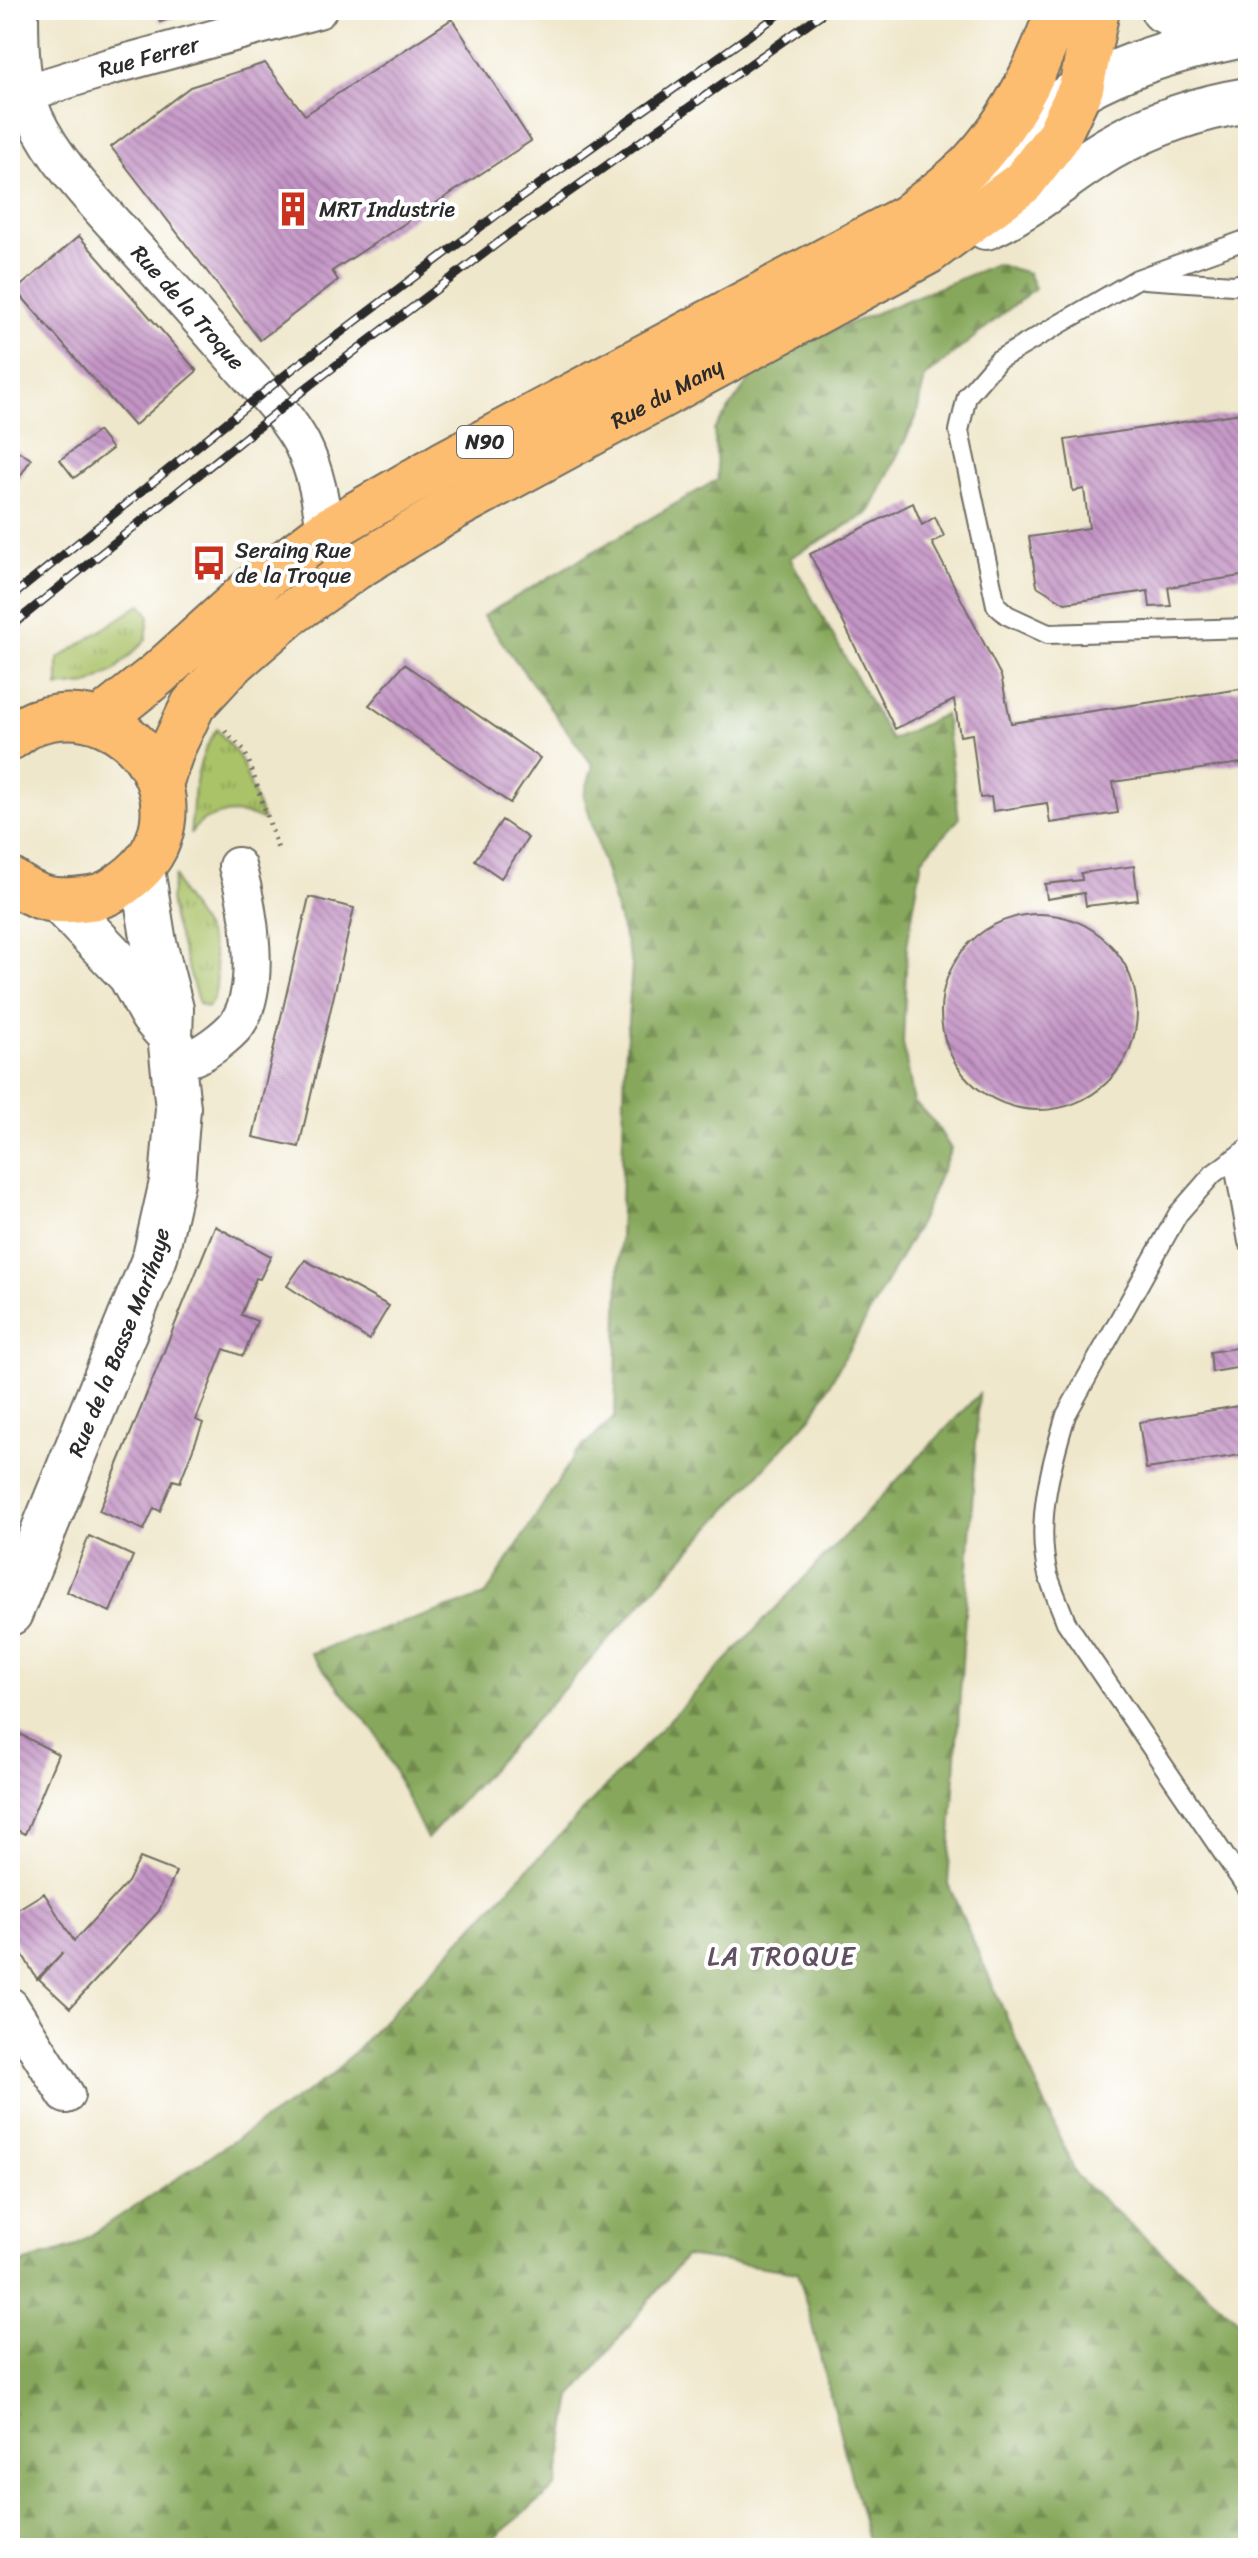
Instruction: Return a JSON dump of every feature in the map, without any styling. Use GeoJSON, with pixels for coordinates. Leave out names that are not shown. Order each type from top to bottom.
{"type":"FeatureCollection","features":[{"type":"Feature","properties":{"kind":"main road","name":"N90"},"geometry":{"type":"LineString","coordinates":[[918,234],[1013,110],[1047,44],[1058,10]]}},
{"type":"Feature","properties":{"kind":"main road"},"geometry":{"type":"LineString","coordinates":[[1081,88],[1097,10]]}},
{"type":"Feature","properties":{"kind":"main road","name":"Rue du Many"},"geometry":{"type":"LineString","coordinates":[[99,721],[159,673],[264,578],[325,532],[443,464],[918,234]]}},
{"type":"Feature","properties":{"kind":"main road","name":"Rue du Many"},"geometry":{"type":"LineString","coordinates":[[160,784],[193,705],[228,667],[287,616],[355,568],[455,507],[918,234]]}},
{"type":"Feature","properties":{"kind":"main road","name":"Rue du Many"},"geometry":{"type":"LineString","coordinates":[[10,738],[35,723],[67,716],[99,721],[126,734],[147,756],[160,784],[163,814],[157,843],[142,869],[105,896],[61,903],[28,893],[10,880]]}},
{"type":"Feature","properties":{"kind":"street","name":"Rue de la Troque"},"geometry":{"type":"LineString","coordinates":[[20,10],[18,97],[97,205],[223,346],[301,442],[319,489],[325,532]]}},
{"type":"Feature","properties":{"kind":"street","name":"Rue Ferrer"},"geometry":{"type":"LineString","coordinates":[[18,97],[109,67],[318,10]]}},
{"type":"Feature","properties":{"kind":"street"},"geometry":{"type":"LineString","coordinates":[[1163,10],[1182,19],[1248,31]]}},
{"type":"Feature","properties":{"kind":"street"},"geometry":{"type":"LineString","coordinates":[[918,234],[984,176],[1036,120],[1081,88],[1142,62],[1248,31]]}},
{"type":"Feature","properties":{"kind":"street","name":"Rue du Many"},"geometry":{"type":"LineString","coordinates":[[918,234],[1008,218],[1109,149],[1142,131],[1191,112],[1248,100]]}},
{"type":"Feature","properties":{"kind":"street"},"geometry":{"type":"LineString","coordinates":[[61,903],[130,975],[172,1049],[186,1060],[222,1040],[237,1024],[245,1007],[252,934],[247,900],[237,866]]}},
{"type":"Feature","properties":{"kind":"street","name":"Rue de la Basse Marihaye"},"geometry":{"type":"LineString","coordinates":[[10,1613],[155,1257],[165,1221],[176,1148],[178,1108],[171,1009],[154,943],[142,869]]}},
{"type":"Feature","properties":{"kind":"street"},"geometry":{"type":"LineString","coordinates":[[10,2006],[66,2095]]}},
{"type":"Feature","properties":{"kind":"lane"},"geometry":{"type":"LineString","coordinates":[[1248,239],[1137,279],[998,360],[967,396],[959,431],[996,605],[1007,615],[1048,634],[1248,628]]}},
{"type":"Feature","properties":{"kind":"lane"},"geometry":{"type":"LineString","coordinates":[[1137,279],[1233,285],[1248,282]]}},
{"type":"Feature","properties":{"kind":"lane"},"geometry":{"type":"LineString","coordinates":[[1240,1153],[1248,1242]]}},
{"type":"Feature","properties":{"kind":"lane"},"geometry":{"type":"LineString","coordinates":[[1240,1153],[1213,1174],[1178,1214],[1066,1415],[1043,1522],[1048,1574],[1066,1622],[1248,1890]]}},
{"type":"Feature","properties":{"kind":"path"},"geometry":{"type":"LineString","coordinates":[[223,729],[237,742],[249,762],[279,852]]}},
{"type":"Feature","properties":{"kind":"green space"},"geometry":{"type":"Polygon","coordinates":[[[996,264],[1028,273],[1035,288],[925,377],[916,418],[869,513],[790,558],[891,740],[945,714],[959,819],[922,859],[907,946],[903,1043],[914,1102],[935,1123],[951,1149],[920,1222],[812,1416],[427,1839],[375,1732],[310,1653],[485,1596],[576,1453],[615,1417],[625,1062],[632,965],[584,796],[593,766],[483,616],[718,479],[714,430],[750,379],[807,341],[996,264]]]}},
{"type":"Feature","properties":{"kind":"green space"},"geometry":{"type":"Polygon","coordinates":[[[141,604],[149,615],[146,640],[114,671],[89,684],[58,687],[58,659],[141,604]]]}},
{"type":"Feature","properties":{"kind":"green space"},"geometry":{"type":"Polygon","coordinates":[[[217,729],[240,758],[263,820],[244,814],[224,814],[205,820],[190,834],[199,766],[217,729]]]}},
{"type":"Feature","properties":{"kind":"green space"},"geometry":{"type":"Polygon","coordinates":[[[175,875],[212,948],[216,984],[208,1007],[199,1004],[173,919],[170,899],[175,875]]]}},
{"type":"Feature","properties":{"kind":"green space"},"geometry":{"type":"Polygon","coordinates":[[[979,1394],[948,1884],[1077,2177],[1248,2332],[1248,2548],[870,2548],[798,2272],[685,2256],[572,2397],[556,2487],[482,2548],[10,2548],[10,2267],[73,2247],[331,2076],[979,1394]]]}},
{"type":"Feature","properties":{"kind":"building"},"geometry":{"type":"Polygon","coordinates":[[[156,10],[197,10],[197,11],[160,22],[156,10]]]}},
{"type":"Feature","properties":{"kind":"building","name":"MRT Industrie"},"geometry":{"type":"Polygon","coordinates":[[[452,19],[531,141],[332,271],[338,280],[260,340],[111,147],[190,87],[265,63],[305,115],[452,19]]]}},
{"type":"Feature","properties":{"kind":"building"},"geometry":{"type":"Polygon","coordinates":[[[79,236],[197,371],[134,426],[16,290],[79,236]]]}},
{"type":"Feature","properties":{"kind":"building"},"geometry":{"type":"Polygon","coordinates":[[[1248,412],[1248,575],[1168,587],[1171,606],[1150,607],[1148,591],[1065,603],[1037,586],[1029,537],[1089,528],[1084,489],[1073,491],[1065,440],[1248,412]]]}},
{"type":"Feature","properties":{"kind":"building"},"geometry":{"type":"Polygon","coordinates":[[[98,431],[112,449],[74,478],[60,460],[98,431]]]}},
{"type":"Feature","properties":{"kind":"building"},"geometry":{"type":"Polygon","coordinates":[[[10,446],[31,459],[10,492],[10,446]]]}},
{"type":"Feature","properties":{"kind":"building"},"geometry":{"type":"Polygon","coordinates":[[[913,503],[922,525],[935,517],[944,536],[932,543],[1001,676],[1011,723],[1248,688],[1248,762],[1113,782],[1118,813],[1050,823],[1047,803],[993,811],[991,797],[980,798],[972,734],[960,736],[954,700],[895,729],[810,554],[913,503]]]}},
{"type":"Feature","properties":{"kind":"building"},"geometry":{"type":"Polygon","coordinates":[[[404,664],[540,758],[510,803],[369,705],[404,664]]]}},
{"type":"Feature","properties":{"kind":"building"},"geometry":{"type":"Polygon","coordinates":[[[502,820],[528,838],[501,878],[475,860],[502,820]]]}},
{"type":"Feature","properties":{"kind":"building"},"geometry":{"type":"Polygon","coordinates":[[[1134,866],[1138,900],[1086,906],[1084,893],[1047,899],[1045,884],[1082,880],[1081,873],[1134,866]]]}},
{"type":"Feature","properties":{"kind":"building"},"geometry":{"type":"Polygon","coordinates":[[[309,897],[354,908],[299,1147],[253,1137],[309,897]]]}},
{"type":"Feature","properties":{"kind":"building"},"geometry":{"type":"Polygon","coordinates":[[[1039,914],[1076,922],[1108,943],[1129,975],[1137,1012],[1129,1049],[1108,1081],[1076,1102],[1039,1110],[1002,1102],[970,1081],[949,1049],[941,1012],[949,975],[970,943],[1002,922],[1039,914]]]}},
{"type":"Feature","properties":{"kind":"building"},"geometry":{"type":"Polygon","coordinates":[[[215,1226],[271,1256],[260,1279],[256,1278],[241,1315],[257,1321],[243,1356],[224,1349],[196,1420],[203,1423],[180,1482],[173,1480],[160,1511],[154,1508],[144,1530],[99,1511],[215,1226]]]}},
{"type":"Feature","properties":{"kind":"building"},"geometry":{"type":"Polygon","coordinates":[[[305,1260],[389,1306],[369,1340],[287,1286],[305,1260]]]}},
{"type":"Feature","properties":{"kind":"building"},"geometry":{"type":"Polygon","coordinates":[[[1248,1346],[1248,1366],[1212,1372],[1210,1352],[1248,1346]]]}},
{"type":"Feature","properties":{"kind":"building"},"geometry":{"type":"Polygon","coordinates":[[[1245,1405],[1248,1454],[1146,1469],[1139,1422],[1245,1405]]]}},
{"type":"Feature","properties":{"kind":"building"},"geometry":{"type":"Polygon","coordinates":[[[89,1536],[133,1556],[110,1612],[67,1592],[89,1536]]]}},
{"type":"Feature","properties":{"kind":"building"},"geometry":{"type":"Polygon","coordinates":[[[10,1729],[58,1754],[25,1834],[10,1827],[10,1729]]]}},
{"type":"Feature","properties":{"kind":"building"},"geometry":{"type":"Polygon","coordinates":[[[140,1858],[176,1872],[159,1911],[70,2008],[39,1979],[63,1952],[37,1979],[10,1933],[10,1914],[44,1893],[74,1941],[128,1882],[140,1858]]]}},
{"type":"Feature","properties":{"kind":"railway"},"geometry":{"type":"LineString","coordinates":[[10,598],[295,367],[499,213],[785,10]]}},
{"type":"Feature","properties":{"kind":"railway"},"geometry":{"type":"LineString","coordinates":[[10,627],[310,385],[511,233],[827,10]]}},
{"type":"Feature","properties":{"kind":"place","name":"MRT Industrie"},"geometry":{"type":"Point","coordinates":[293,209]}},
{"type":"Feature","properties":{"kind":"place","name":"Seraing Rue de la Troque"},"geometry":{"type":"Point","coordinates":[209,563]}},
{"type":"Feature","properties":{"kind":"district","name":"LA TROQUE"},"geometry":{"type":"Point","coordinates":[782,1956]}}]}
